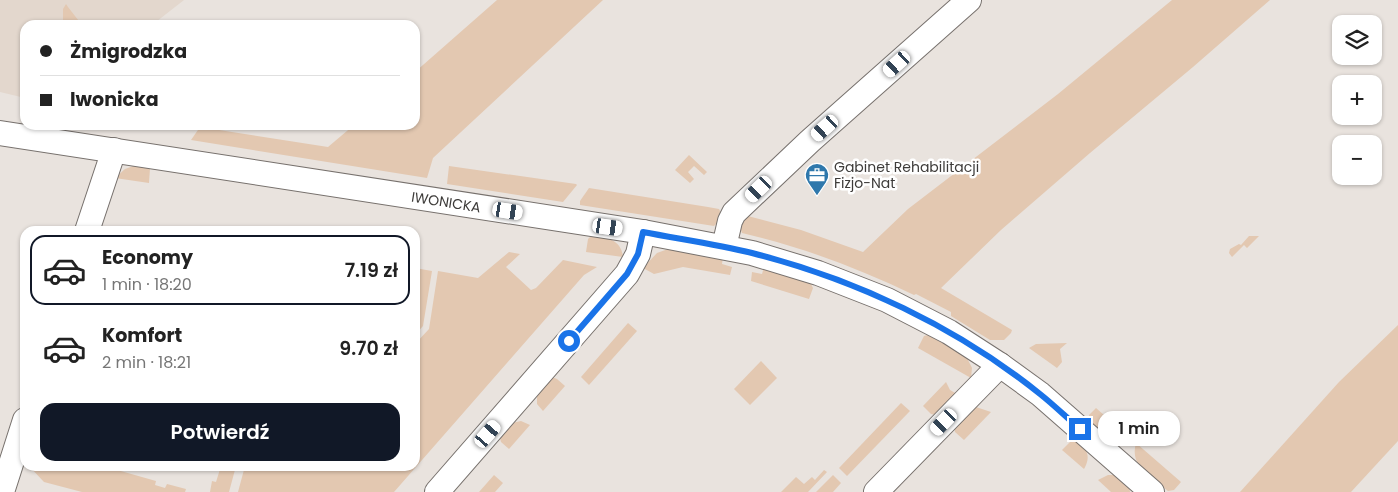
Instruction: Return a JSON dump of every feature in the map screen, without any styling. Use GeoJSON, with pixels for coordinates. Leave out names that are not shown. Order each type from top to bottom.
{"type":"FeatureCollection","features":[{"type":"Feature","properties":{"kind":"street"},"geometry":{"type":"LineString","coordinates":[[724,247],[730,221],[734,213],[810,141],[969,0]]}},
{"type":"Feature","properties":{"kind":"street","name":"IWONICKA"},"geometry":{"type":"LineString","coordinates":[[0,132],[643,232],[752,253],[818,273],[887,300],[949,332],[1000,365],[1040,394],[1152,492]]}},
{"type":"Feature","properties":{"kind":"street"},"geometry":{"type":"LineString","coordinates":[[89,226],[114,150]]}},
{"type":"Feature","properties":{"kind":"street"},"geometry":{"type":"LineString","coordinates":[[437,492],[627,274],[638,254],[643,232]]}},
{"type":"Feature","properties":{"kind":"street"},"geometry":{"type":"LineString","coordinates":[[876,492],[1000,365]]}},
{"type":"Feature","properties":{"kind":"street"},"geometry":{"type":"LineString","coordinates":[[2,492],[20,436]]}},
{"type":"Feature","properties":{"kind":"shaded area"},"geometry":{"type":"Polygon","coordinates":[[[0,0],[184,0],[158,20],[20,20],[20,97],[0,92],[0,0]]]}},
{"type":"Feature","properties":{"kind":"shaded area"},"geometry":{"type":"Polygon","coordinates":[[[497,0],[603,0],[433,158],[427,178],[191,140],[198,130],[219,130],[328,147],[348,130],[420,130],[420,68],[497,0]]]}},
{"type":"Feature","properties":{"kind":"shaded area"},"geometry":{"type":"Polygon","coordinates":[[[1172,0],[1270,0],[1001,230],[941,288],[1012,330],[1004,340],[990,340],[951,316],[951,312],[916,294],[914,295],[851,267],[786,245],[742,233],[739,225],[744,215],[801,230],[863,252],[908,209],[1058,94],[1172,0]]]}},
{"type":"Feature","properties":{"kind":"shaded area"},"geometry":{"type":"Polygon","coordinates":[[[66,4],[78,20],[63,20],[63,9],[66,4]]]}},
{"type":"Feature","properties":{"kind":"shaded area"},"geometry":{"type":"Polygon","coordinates":[[[689,155],[707,172],[704,175],[694,166],[688,172],[694,179],[690,183],[675,170],[689,155]]]}},
{"type":"Feature","properties":{"kind":"shaded area"},"geometry":{"type":"Polygon","coordinates":[[[139,164],[150,168],[149,183],[115,178],[125,169],[139,164]]]}},
{"type":"Feature","properties":{"kind":"shaded area"},"geometry":{"type":"Polygon","coordinates":[[[449,166],[577,185],[563,202],[447,184],[449,166]]]}},
{"type":"Feature","properties":{"kind":"shaded area"},"geometry":{"type":"Polygon","coordinates":[[[589,188],[719,209],[721,213],[718,222],[714,226],[580,205],[580,201],[589,188]]]}},
{"type":"Feature","properties":{"kind":"shaded area"},"geometry":{"type":"Polygon","coordinates":[[[591,236],[612,240],[619,246],[623,257],[586,252],[588,239],[591,236]]]}},
{"type":"Feature","properties":{"kind":"shaded area"},"geometry":{"type":"Polygon","coordinates":[[[1249,236],[1259,236],[1247,248],[1244,245],[1232,257],[1229,253],[1230,249],[1239,244],[1241,245],[1249,236]]]}},
{"type":"Feature","properties":{"kind":"shaded area"},"geometry":{"type":"Polygon","coordinates":[[[668,249],[723,257],[722,264],[732,267],[730,275],[683,267],[654,274],[643,268],[657,253],[668,249]]]}},
{"type":"Feature","properties":{"kind":"shaded area"},"geometry":{"type":"Polygon","coordinates":[[[509,252],[520,254],[506,267],[531,290],[536,288],[563,260],[597,267],[584,275],[420,462],[420,339],[429,329],[438,271],[478,278],[509,252]]]}},
{"type":"Feature","properties":{"kind":"shaded area"},"geometry":{"type":"Polygon","coordinates":[[[764,267],[810,282],[813,288],[809,299],[751,281],[752,272],[762,274],[764,267]]]}},
{"type":"Feature","properties":{"kind":"shaded area"},"geometry":{"type":"Polygon","coordinates":[[[420,269],[432,271],[423,326],[420,329],[420,269]]]}},
{"type":"Feature","properties":{"kind":"shaded area"},"geometry":{"type":"Polygon","coordinates":[[[628,323],[637,331],[589,385],[581,377],[628,323]]]}},
{"type":"Feature","properties":{"kind":"shaded area"},"geometry":{"type":"Polygon","coordinates":[[[1398,325],[1398,441],[1351,492],[1240,492],[1339,382],[1398,325]]]}},
{"type":"Feature","properties":{"kind":"shaded area"},"geometry":{"type":"Polygon","coordinates":[[[928,335],[966,356],[972,368],[971,378],[918,348],[924,336],[928,335]]]}},
{"type":"Feature","properties":{"kind":"shaded area"},"geometry":{"type":"Polygon","coordinates":[[[1067,343],[1060,349],[1062,362],[1057,368],[1029,348],[1036,344],[1067,343]]]}},
{"type":"Feature","properties":{"kind":"shaded area"},"geometry":{"type":"Polygon","coordinates":[[[761,361],[777,378],[750,405],[734,389],[761,361]]]}},
{"type":"Feature","properties":{"kind":"shaded area"},"geometry":{"type":"Polygon","coordinates":[[[552,377],[565,386],[543,411],[537,404],[537,394],[552,377]]]}},
{"type":"Feature","properties":{"kind":"shaded area"},"geometry":{"type":"Polygon","coordinates":[[[946,382],[950,390],[957,394],[936,415],[931,414],[923,406],[946,382]]]}},
{"type":"Feature","properties":{"kind":"shaded area"},"geometry":{"type":"Polygon","coordinates":[[[901,403],[910,411],[847,476],[839,468],[901,403]]]}},
{"type":"Feature","properties":{"kind":"shaded area"},"geometry":{"type":"Polygon","coordinates":[[[973,406],[991,412],[964,440],[955,432],[954,427],[973,406]]]}},
{"type":"Feature","properties":{"kind":"shaded area"},"geometry":{"type":"Polygon","coordinates":[[[1096,408],[1121,430],[1108,434],[1090,423],[1089,415],[1096,408]]]}},
{"type":"Feature","properties":{"kind":"shaded area"},"geometry":{"type":"Polygon","coordinates":[[[521,421],[530,425],[509,449],[501,442],[500,438],[512,423],[521,421]]]}},
{"type":"Feature","properties":{"kind":"shaded area"},"geometry":{"type":"Polygon","coordinates":[[[1073,439],[1079,442],[1087,452],[1088,460],[1084,469],[1062,450],[1073,439]]]}},
{"type":"Feature","properties":{"kind":"shaded area"},"geometry":{"type":"Polygon","coordinates":[[[1136,443],[1181,482],[1174,490],[1168,491],[1143,471],[1136,459],[1136,443]]]}},
{"type":"Feature","properties":{"kind":"shaded area"},"geometry":{"type":"Polygon","coordinates":[[[824,470],[827,472],[808,492],[781,492],[796,477],[804,484],[812,477],[815,480],[824,470]]]}},
{"type":"Feature","properties":{"kind":"shaded area"},"geometry":{"type":"Polygon","coordinates":[[[34,471],[121,471],[156,481],[155,485],[165,488],[167,484],[186,489],[185,492],[82,492],[44,482],[34,471]]]}},
{"type":"Feature","properties":{"kind":"shaded area"},"geometry":{"type":"Polygon","coordinates":[[[219,471],[235,471],[229,492],[210,492],[212,481],[216,482],[219,471]]]}},
{"type":"Feature","properties":{"kind":"shaded area"},"geometry":{"type":"Polygon","coordinates":[[[244,471],[412,471],[394,492],[238,492],[244,471]]]}},
{"type":"Feature","properties":{"kind":"shaded area"},"geometry":{"type":"Polygon","coordinates":[[[494,475],[503,483],[495,492],[479,492],[494,475]]]}},
{"type":"Feature","properties":{"kind":"shaded area"},"geometry":{"type":"Polygon","coordinates":[[[833,475],[841,483],[833,492],[816,492],[833,475]]]}},
{"type":"Feature","properties":{"kind":"shaded area"},"geometry":{"type":"Polygon","coordinates":[[[1108,475],[1115,475],[1129,485],[1130,492],[1111,492],[1098,480],[1108,475]]]}},
{"type":"Feature","properties":{"kind":"place","name":"Gabinet Rehabilitacji Fizjo-Nat"},"geometry":{"type":"Point","coordinates":[817,196]}},
{"type":"Feature","properties":{"kind":"route"},"geometry":{"type":"LineString","coordinates":[[569,341],[627,274],[638,254],[643,232],[752,253],[818,273],[887,300],[949,332],[1000,365],[1040,394],[1080,429]]}}]}
